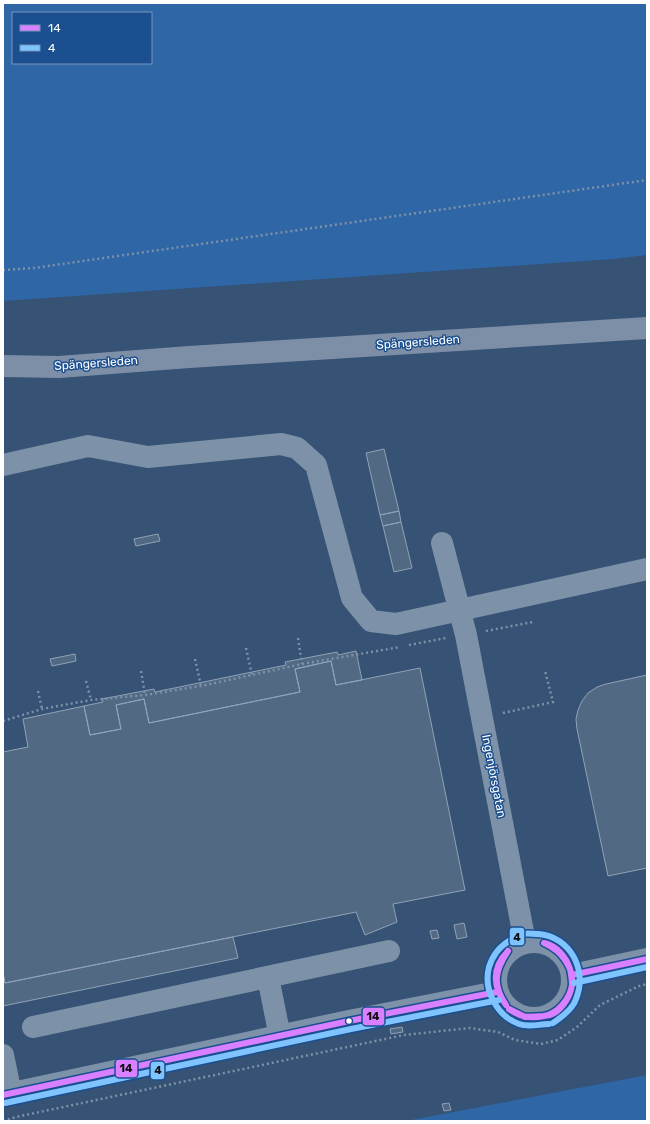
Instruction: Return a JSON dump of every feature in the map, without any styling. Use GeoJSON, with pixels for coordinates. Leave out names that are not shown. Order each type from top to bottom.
{"type":"FeatureCollection","features":[{"type":"Feature","properties":{"kind":"main road","name":"Spängersleden"},"geometry":{"type":"LineString","coordinates":[[3,366],[60,367],[189,357],[647,328]]}},
{"type":"Feature","properties":{"kind":"main road","name":"Spängersleden"},"geometry":{"type":"LineString","coordinates":[[3,353],[189,357]]}},
{"type":"Feature","properties":{"kind":"street"},"geometry":{"type":"LineString","coordinates":[[3,465],[88,446],[148,457],[274,444],[297,448],[316,465],[352,598],[371,621],[396,624],[647,570]]}},
{"type":"Feature","properties":{"kind":"street","name":"Ingenjörsgatan"},"geometry":{"type":"LineString","coordinates":[[442,543],[466,635],[526,942]]}},
{"type":"Feature","properties":{"kind":"street"},"geometry":{"type":"LineString","coordinates":[[538,941],[551,945],[561,952],[568,962],[572,975],[572,987],[567,999],[559,1009],[549,1016],[536,1018],[524,1017],[512,1012],[503,1003],[497,992],[495,979],[498,966],[504,955],[514,947],[526,942],[538,941]]}},
{"type":"Feature","properties":{"kind":"street"},"geometry":{"type":"LineString","coordinates":[[33,1027],[390,951]]}},
{"type":"Feature","properties":{"kind":"street"},"geometry":{"type":"LineString","coordinates":[[572,975],[647,959]]}},
{"type":"Feature","properties":{"kind":"street"},"geometry":{"type":"LineString","coordinates":[[268,977],[280,1037]]}},
{"type":"Feature","properties":{"kind":"street"},"geometry":{"type":"LineString","coordinates":[[3,1055],[7,1095],[497,992]]}},
{"type":"Feature","properties":{"kind":"path"},"geometry":{"type":"LineString","coordinates":[[3,270],[42,267],[647,180]]}},
{"type":"Feature","properties":{"kind":"path"},"geometry":{"type":"LineString","coordinates":[[408,645],[533,622]]}},
{"type":"Feature","properties":{"kind":"path"},"geometry":{"type":"LineString","coordinates":[[298,638],[302,664]]}},
{"type":"Feature","properties":{"kind":"path"},"geometry":{"type":"LineString","coordinates":[[3,721],[42,709],[91,700],[145,695],[201,686],[302,664],[401,647]]}},
{"type":"Feature","properties":{"kind":"path"},"geometry":{"type":"LineString","coordinates":[[246,648],[252,675]]}},
{"type":"Feature","properties":{"kind":"path"},"geometry":{"type":"LineString","coordinates":[[195,659],[201,686]]}},
{"type":"Feature","properties":{"kind":"path"},"geometry":{"type":"LineString","coordinates":[[141,671],[145,695]]}},
{"type":"Feature","properties":{"kind":"path"},"geometry":{"type":"LineString","coordinates":[[483,717],[553,702],[545,671]]}},
{"type":"Feature","properties":{"kind":"path"},"geometry":{"type":"LineString","coordinates":[[86,681],[91,700]]}},
{"type":"Feature","properties":{"kind":"path"},"geometry":{"type":"LineString","coordinates":[[38,691],[42,709]]}},
{"type":"Feature","properties":{"kind":"path"},"geometry":{"type":"LineString","coordinates":[[3,1121],[404,1035],[470,1028],[498,1032],[515,1040],[542,1044],[558,1040],[577,1027],[600,1005],[639,986],[647,984]]}},
{"type":"Feature","properties":{"kind":"shaded area"},"geometry":{"type":"Polygon","coordinates":[[[3,3],[647,3],[647,255],[613,259],[3,301],[3,3]]]}},
{"type":"Feature","properties":{"kind":"shaded area"},"geometry":{"type":"Polygon","coordinates":[[[647,1075],[647,1121],[406,1121],[647,1075]]]}},
{"type":"Feature","properties":{"kind":"building"},"geometry":{"type":"Polygon","coordinates":[[[384,449],[399,511],[380,515],[366,453],[384,449]]]}},
{"type":"Feature","properties":{"kind":"building"},"geometry":{"type":"Polygon","coordinates":[[[399,511],[401,522],[383,526],[380,515],[399,511]]]}},
{"type":"Feature","properties":{"kind":"building"},"geometry":{"type":"Polygon","coordinates":[[[401,522],[412,568],[394,572],[383,526],[401,522]]]}},
{"type":"Feature","properties":{"kind":"building"},"geometry":{"type":"Polygon","coordinates":[[[158,534],[160,541],[136,546],[134,539],[158,534]]]}},
{"type":"Feature","properties":{"kind":"building"},"geometry":{"type":"Polygon","coordinates":[[[356,651],[362,680],[336,685],[331,661],[295,669],[300,692],[149,723],[144,699],[116,705],[121,729],[90,735],[84,706],[103,702],[102,699],[154,689],[155,692],[286,665],[285,662],[337,652],[338,655],[356,651]]]}},
{"type":"Feature","properties":{"kind":"building"},"geometry":{"type":"Polygon","coordinates":[[[75,654],[76,661],[52,666],[50,659],[75,654]]]}},
{"type":"Feature","properties":{"kind":"building"},"geometry":{"type":"Polygon","coordinates":[[[331,661],[336,685],[420,668],[465,890],[393,904],[397,922],[365,935],[356,912],[5,983],[3,973],[3,752],[28,747],[23,719],[84,706],[90,735],[121,729],[116,705],[144,699],[149,723],[300,692],[295,669],[331,661]]]}},
{"type":"Feature","properties":{"kind":"building"},"geometry":{"type":"Polygon","coordinates":[[[647,675],[647,868],[608,876],[576,719],[582,701],[588,693],[597,687],[647,675]]]}},
{"type":"Feature","properties":{"kind":"building"},"geometry":{"type":"Polygon","coordinates":[[[464,923],[467,937],[457,939],[454,925],[464,923]]]}},
{"type":"Feature","properties":{"kind":"building"},"geometry":{"type":"Polygon","coordinates":[[[437,930],[439,938],[432,939],[430,931],[437,930]]]}},
{"type":"Feature","properties":{"kind":"building"},"geometry":{"type":"Polygon","coordinates":[[[233,937],[238,958],[3,1006],[3,973],[5,983],[233,937]]]}},
{"type":"Feature","properties":{"kind":"building"},"geometry":{"type":"Polygon","coordinates":[[[402,1027],[403,1032],[391,1034],[390,1029],[402,1027]]]}},
{"type":"Feature","properties":{"kind":"building"},"geometry":{"type":"Polygon","coordinates":[[[449,1103],[451,1110],[444,1111],[442,1104],[449,1103]]]}},
{"type":"Feature","properties":{"kind":"transit line","name":"4"},"geometry":{"type":"LineString","coordinates":[[549,1024],[526,1026],[511,1020],[498,1009],[490,993],[488,976],[489,967],[493,958],[498,950],[506,943],[522,934],[549,936],[559,941],[574,956],[578,966],[580,977],[575,1003],[567,1012],[553,1023]]}},
{"type":"Feature","properties":{"kind":"transit line","name":"14"},"geometry":{"type":"LineString","coordinates":[[544,943],[557,949],[566,960],[570,969]]}},
{"type":"Feature","properties":{"kind":"transit line","name":"14"},"geometry":{"type":"LineString","coordinates":[[544,943],[560,953],[570,969]]}},
{"type":"Feature","properties":{"kind":"transit line","name":"14"},"geometry":{"type":"LineString","coordinates":[[506,1005],[498,991],[496,984],[496,971],[502,957],[508,951]]}},
{"type":"Feature","properties":{"kind":"transit line","name":"14"},"geometry":{"type":"LineString","coordinates":[[506,1005],[499,991],[497,978],[500,965],[508,951]]}},
{"type":"Feature","properties":{"kind":"transit line","name":"14"},"geometry":{"type":"LineString","coordinates":[[572,975],[647,959]]}},
{"type":"Feature","properties":{"kind":"transit line","name":"4"},"geometry":{"type":"LineString","coordinates":[[574,983],[647,967]]}},
{"type":"Feature","properties":{"kind":"transit line","name":"14"},"geometry":{"type":"LineString","coordinates":[[544,1016],[558,1009],[569,995],[572,985],[570,969]]}},
{"type":"Feature","properties":{"kind":"transit line","name":"14"},"geometry":{"type":"LineString","coordinates":[[544,1016],[559,1010],[566,1001],[571,990],[572,983],[570,969]]}},
{"type":"Feature","properties":{"kind":"transit line","name":"14"},"geometry":{"type":"LineString","coordinates":[[3,1095],[349,1021],[497,992]]}},
{"type":"Feature","properties":{"kind":"transit line","name":"4"},"geometry":{"type":"LineString","coordinates":[[5,1103],[351,1029],[499,1000]]}},
{"type":"Feature","properties":{"kind":"transit line","name":"14"},"geometry":{"type":"LineString","coordinates":[[509,1009],[525,1017],[544,1016]]}},
{"type":"Feature","properties":{"kind":"transit line","name":"14"},"geometry":{"type":"LineString","coordinates":[[509,1009],[525,1017],[544,1016]]}}]}
